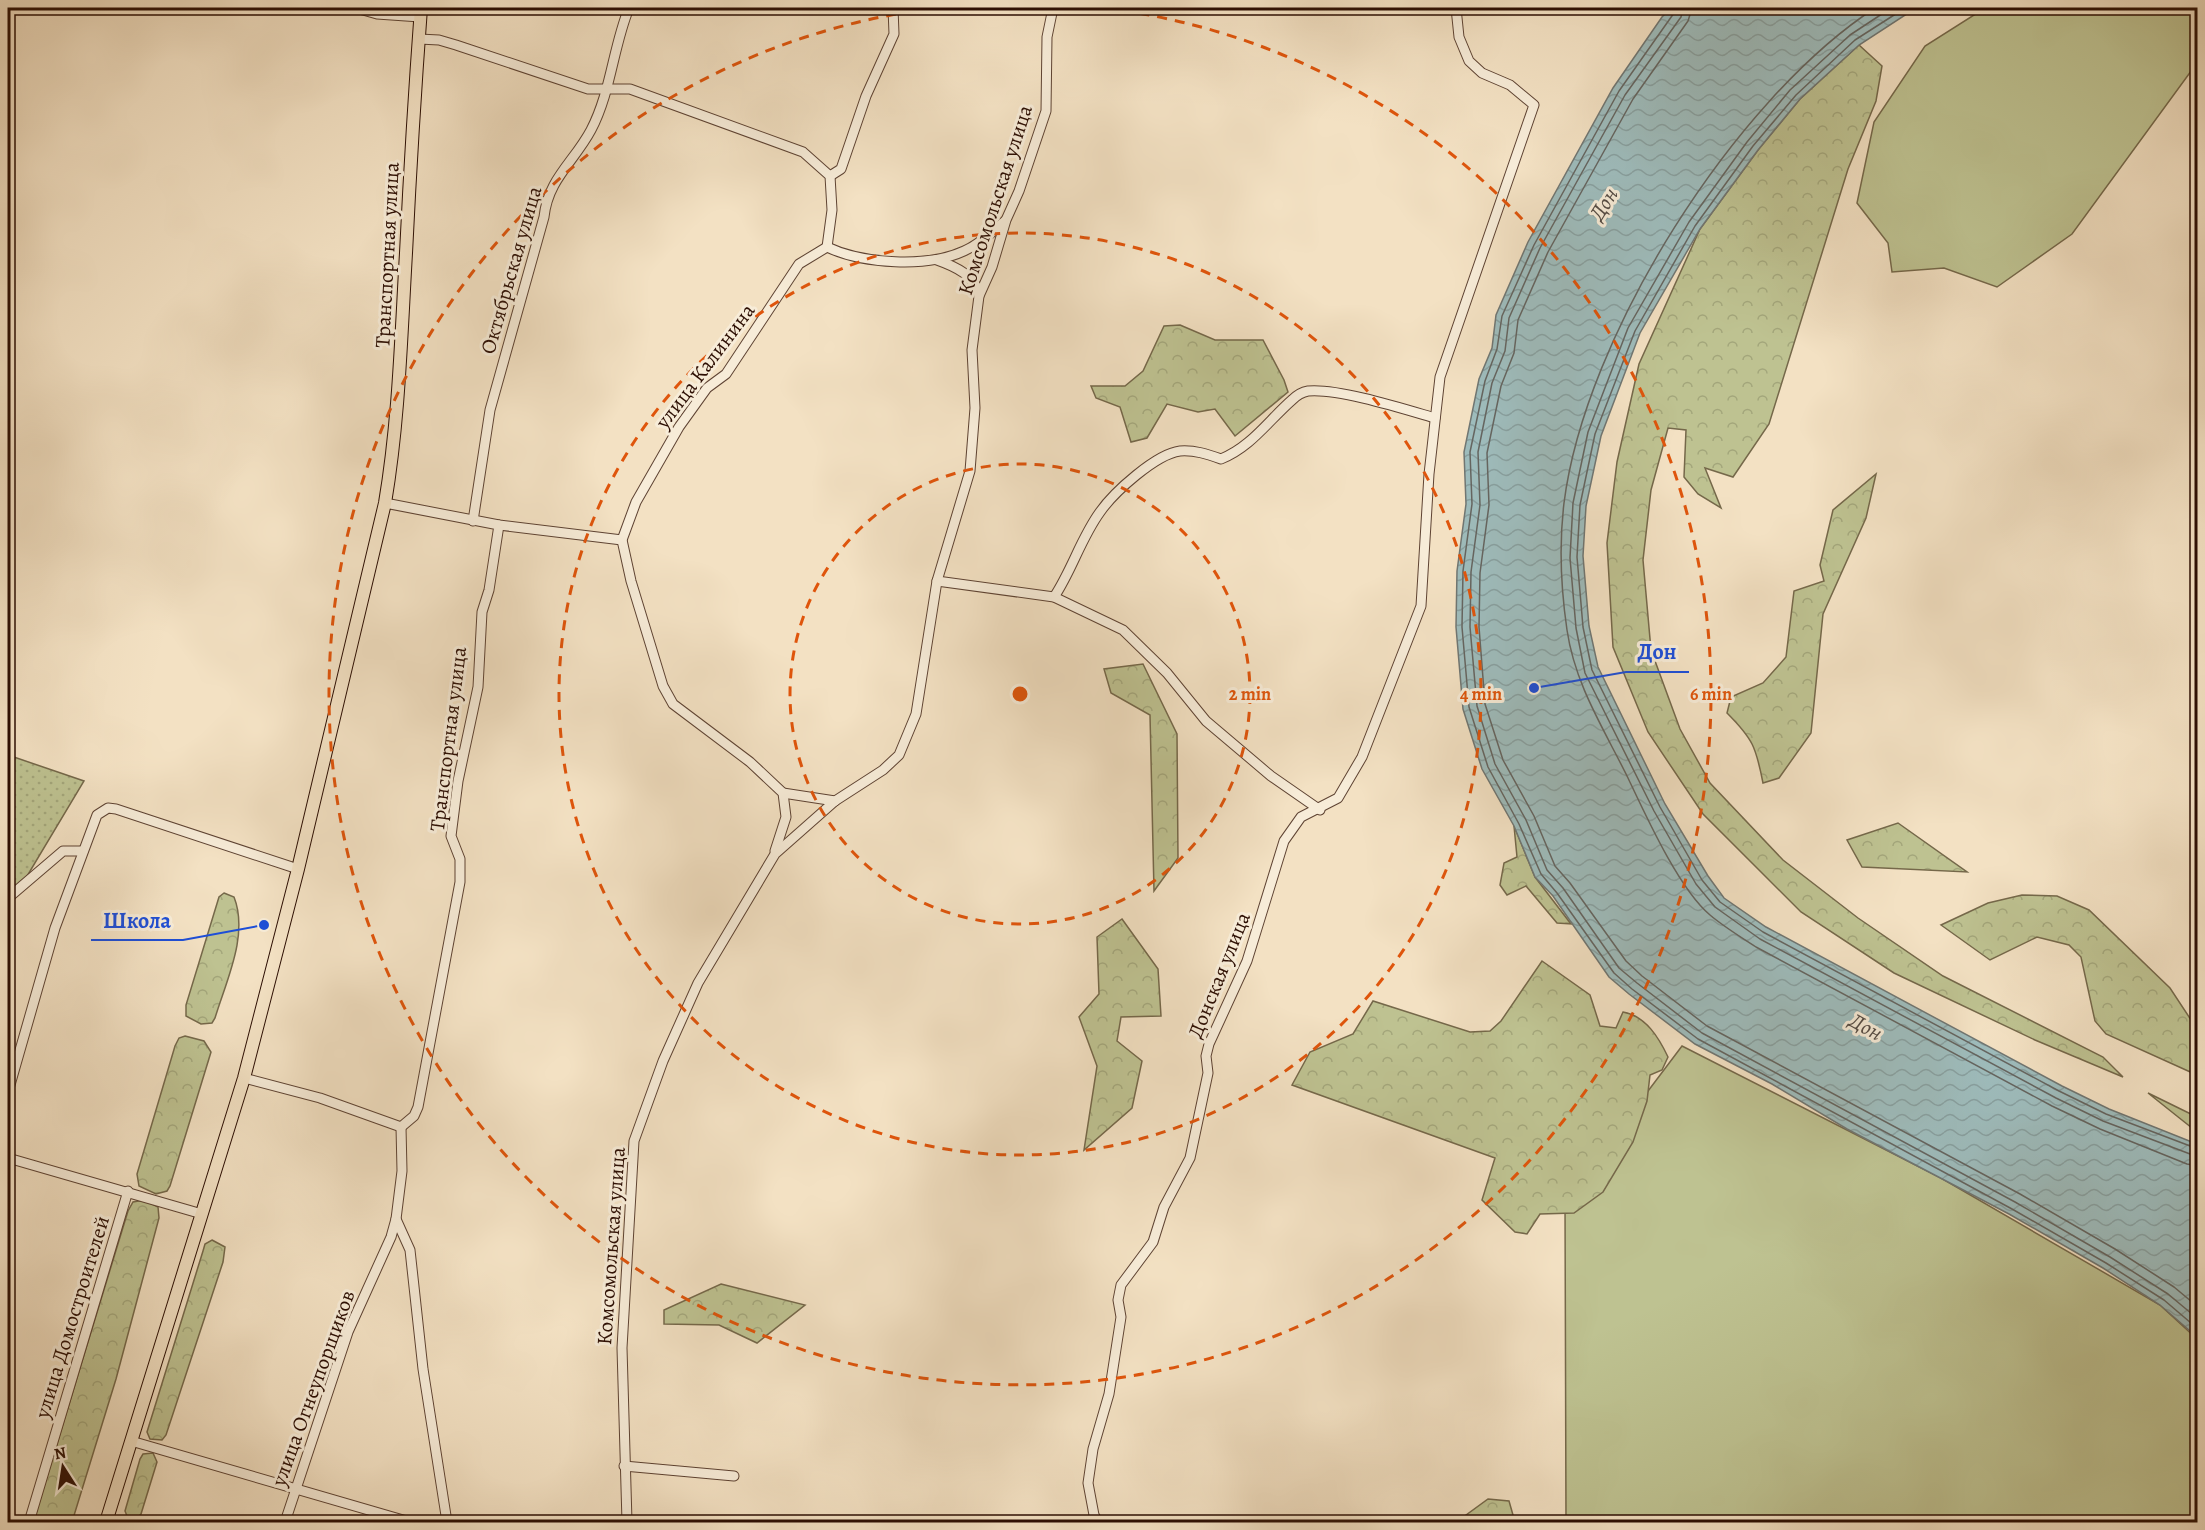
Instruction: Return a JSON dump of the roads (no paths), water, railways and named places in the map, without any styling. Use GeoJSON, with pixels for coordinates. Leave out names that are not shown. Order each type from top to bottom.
{"type":"FeatureCollection","features":[{"type":"Feature","properties":{"kind":"main road","name":"Транспортная улица"},"geometry":{"type":"LineString","coordinates":[[131,1441],[244,1078],[298,869],[384,503],[394,447],[403,353],[405,256],[420,12]]}},
{"type":"Feature","properties":{"kind":"main road"},"geometry":{"type":"LineString","coordinates":[[106,1522],[131,1441]]}},
{"type":"Feature","properties":{"kind":"street"},"geometry":{"type":"LineString","coordinates":[[356,8],[377,14],[420,12]]}},
{"type":"Feature","properties":{"kind":"street","name":"Октябрьская улица"},"geometry":{"type":"LineString","coordinates":[[473,521],[490,410],[544,217],[546,198],[591,130],[607,88],[619,32],[629,8]]}},
{"type":"Feature","properties":{"kind":"street"},"geometry":{"type":"LineString","coordinates":[[830,176],[841,169],[866,96],[894,34],[893,8]]}},
{"type":"Feature","properties":{"kind":"street","name":"Комсомольская улица"},"geometry":{"type":"LineString","coordinates":[[627,1522],[622,1348],[634,1141],[663,1061],[699,983],[775,854],[835,801],[883,770],[899,755],[916,714],[937,581],[970,471],[975,408],[972,350],[979,296],[992,267],[1006,220],[1019,191],[1046,111],[1047,37],[1053,8]]}},
{"type":"Feature","properties":{"kind":"street","name":"Донская улица"},"geometry":{"type":"LineString","coordinates":[[1098,1522],[1094,1515],[1088,1483],[1093,1449],[1111,1384],[1121,1317],[1118,1300],[1121,1285],[1153,1242],[1164,1207],[1190,1158],[1208,1073],[1206,1056],[1209,1044],[1247,961],[1284,841],[1301,818],[1320,810],[1338,798],[1362,757],[1421,606],[1440,377],[1534,105],[1510,85],[1482,73],[1469,61],[1459,36],[1456,8]]}},
{"type":"Feature","properties":{"kind":"street"},"geometry":{"type":"LineString","coordinates":[[419,39],[439,40],[456,45],[588,89],[630,89],[802,152],[830,176],[832,210],[827,247],[847,257],[888,261],[937,260],[962,252],[980,242],[1006,220]]}},
{"type":"Feature","properties":{"kind":"street","name":"улица Калинина"},"geometry":{"type":"LineString","coordinates":[[622,540],[636,502],[679,427],[707,388],[726,374],[799,264],[827,247]]}},
{"type":"Feature","properties":{"kind":"street"},"geometry":{"type":"LineString","coordinates":[[937,260],[953,265],[966,275],[978,288],[979,296]]}},
{"type":"Feature","properties":{"kind":"street"},"geometry":{"type":"LineString","coordinates":[[1054,597],[1069,575],[1080,546],[1101,510],[1126,484],[1156,462],[1177,452],[1197,451],[1221,459],[1234,453],[1272,422],[1292,399],[1305,391],[1327,392],[1435,418]]}},
{"type":"Feature","properties":{"kind":"street"},"geometry":{"type":"LineString","coordinates":[[384,503],[473,521],[622,540],[631,581],[663,686],[674,704],[750,762],[783,793],[835,801]]}},
{"type":"Feature","properties":{"kind":"street","name":"Транспортная улица"},"geometry":{"type":"LineString","coordinates":[[401,1127],[414,1116],[418,1107],[460,882],[460,859],[452,836],[458,781],[478,687],[482,612],[489,590],[499,525]]}},
{"type":"Feature","properties":{"kind":"street"},"geometry":{"type":"LineString","coordinates":[[937,581],[1054,597],[1123,630],[1167,674],[1206,721],[1271,776],[1320,810]]}},
{"type":"Feature","properties":{"kind":"street"},"geometry":{"type":"LineString","coordinates":[[775,854],[786,817],[783,793]]}},
{"type":"Feature","properties":{"kind":"street"},"geometry":{"type":"LineString","coordinates":[[8,1092],[55,928],[97,815],[108,808],[155,821],[229,848],[298,869]]}},
{"type":"Feature","properties":{"kind":"street"},"geometry":{"type":"LineString","coordinates":[[8,898],[63,852],[83,851]]}},
{"type":"Feature","properties":{"kind":"street"},"geometry":{"type":"LineString","coordinates":[[244,1078],[320,1098],[401,1127]]}},
{"type":"Feature","properties":{"kind":"street","name":"улица Огнеупорщиков"},"geometry":{"type":"LineString","coordinates":[[285,1522],[348,1332],[391,1238],[396,1219],[402,1171],[401,1127]]}},
{"type":"Feature","properties":{"kind":"street"},"geometry":{"type":"LineString","coordinates":[[8,1158],[202,1214]]}},
{"type":"Feature","properties":{"kind":"street","name":"улица Домостроителей"},"geometry":{"type":"LineString","coordinates":[[29,1522],[128,1191]]}},
{"type":"Feature","properties":{"kind":"street"},"geometry":{"type":"LineString","coordinates":[[396,1219],[410,1250],[423,1369],[439,1458],[447,1522]]}},
{"type":"Feature","properties":{"kind":"street"},"geometry":{"type":"LineString","coordinates":[[131,1441],[410,1522]]}},
{"type":"Feature","properties":{"kind":"street"},"geometry":{"type":"LineString","coordinates":[[624,1466],[734,1476]]}},
{"type":"Feature","properties":{"kind":"water","name":"Дон"},"geometry":{"type":"Polygon","coordinates":[[[1671,8],[1916,8],[1859,45],[1800,99],[1758,150],[1700,229],[1640,333],[1601,436],[1586,506],[1583,556],[1589,626],[1598,667],[1665,804],[1708,876],[1724,898],[1766,927],[2062,1086],[2109,1109],[2197,1144],[2197,1337],[2160,1305],[2103,1268],[2009,1214],[1847,1129],[1772,1084],[1695,1044],[1629,994],[1609,977],[1553,896],[1535,877],[1514,826],[1482,769],[1463,709],[1456,627],[1457,571],[1466,504],[1464,452],[1479,379],[1492,348],[1496,315],[1528,242],[1613,88],[1662,17],[1671,8]]]}},
{"type":"Feature","properties":{"kind":"place","name":"Дон"},"geometry":{"type":"Point","coordinates":[1534,688]}},
{"type":"Feature","properties":{"kind":"place","name":"Школа"},"geometry":{"type":"Point","coordinates":[264,925]}}]}
